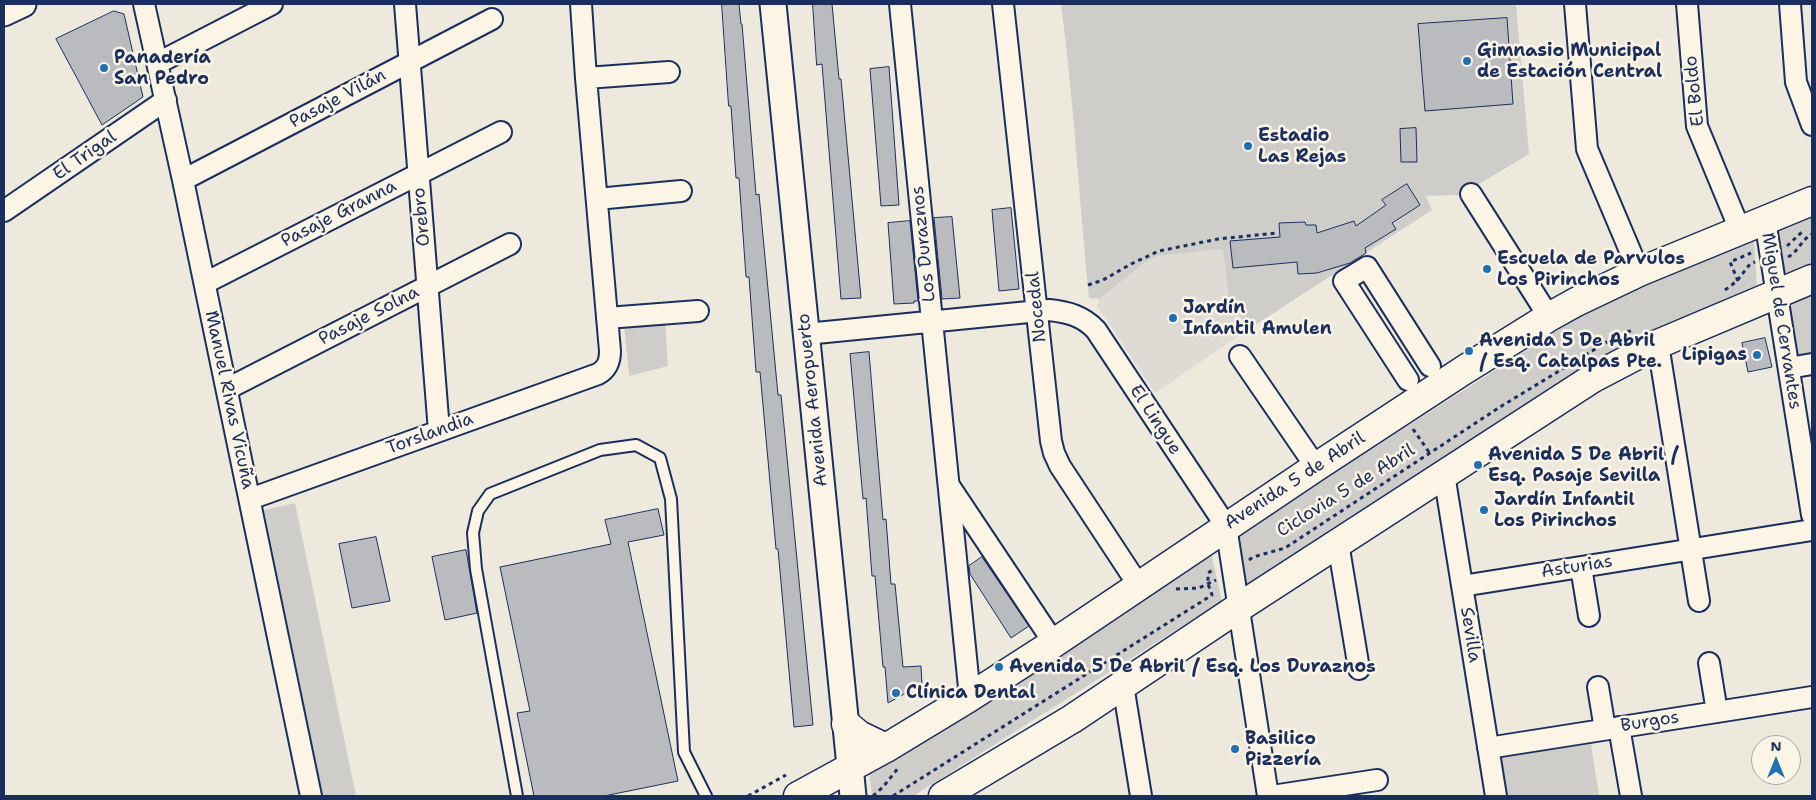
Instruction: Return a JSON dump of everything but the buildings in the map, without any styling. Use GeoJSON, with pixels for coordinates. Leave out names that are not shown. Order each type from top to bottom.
{"type":"FeatureCollection","features":[{"type":"Feature","properties":{"kind":"main road","name":"Avenida 5 de Abril"},"geometry":{"type":"LineString","coordinates":[[798,796],[850,768],[894,755],[970,697],[1054,643],[1226,526],[1548,317],[1639,272],[1750,226],[1810,214]]}},
{"type":"Feature","properties":{"kind":"main road"},"geometry":{"type":"LineString","coordinates":[[943,796],[1041,738],[1338,543],[1437,463],[1593,378],[1649,335],[1747,306],[1812,279]]}},
{"type":"Feature","properties":{"kind":"main road"},"geometry":{"type":"LineString","coordinates":[[846,724],[859,735],[894,755]]}},
{"type":"Feature","properties":{"kind":"street"},"geometry":{"type":"LineString","coordinates":[[4,13],[23,4]]}},
{"type":"Feature","properties":{"kind":"street","name":"Manuel Rivas Vicuña"},"geometry":{"type":"LineString","coordinates":[[144,4],[184,180],[311,796]]}},
{"type":"Feature","properties":{"kind":"street"},"geometry":{"type":"LineString","coordinates":[[158,63],[272,4]]}},
{"type":"Feature","properties":{"kind":"street","name":"Orebro"},"geometry":{"type":"LineString","coordinates":[[405,4],[439,431]]}},
{"type":"Feature","properties":{"kind":"street"},"geometry":{"type":"LineString","coordinates":[[581,4],[607,318],[698,312]]}},
{"type":"Feature","properties":{"kind":"street","name":"Avenida Aeropuerto"},"geometry":{"type":"LineString","coordinates":[[773,4],[853,796]]}},
{"type":"Feature","properties":{"kind":"street","name":"Los Duraznos"},"geometry":{"type":"LineString","coordinates":[[900,4],[970,697]]}},
{"type":"Feature","properties":{"kind":"street","name":"Nocedal"},"geometry":{"type":"LineString","coordinates":[[1003,4],[1049,429],[1054,453],[1060,466],[1139,586]]}},
{"type":"Feature","properties":{"kind":"street"},"geometry":{"type":"LineString","coordinates":[[1575,4],[1587,149],[1639,272]]}},
{"type":"Feature","properties":{"kind":"street","name":"El Boldo"},"geometry":{"type":"LineString","coordinates":[[1687,4],[1697,126],[1750,226]]}},
{"type":"Feature","properties":{"kind":"street"},"geometry":{"type":"LineString","coordinates":[[1790,4],[1796,82],[1812,125]]}},
{"type":"Feature","properties":{"kind":"street","name":"Pasaje Vilán"},"geometry":{"type":"LineString","coordinates":[[184,180],[492,19]]}},
{"type":"Feature","properties":{"kind":"street"},"geometry":{"type":"LineString","coordinates":[[586,78],[669,72]]}},
{"type":"Feature","properties":{"kind":"street","name":"El Trigal"},"geometry":{"type":"LineString","coordinates":[[4,211],[166,100]]}},
{"type":"Feature","properties":{"kind":"street","name":"Pasaje Granna"},"geometry":{"type":"LineString","coordinates":[[205,284],[501,132]]}},
{"type":"Feature","properties":{"kind":"street"},"geometry":{"type":"LineString","coordinates":[[596,199],[681,191]]}},
{"type":"Feature","properties":{"kind":"street"},"geometry":{"type":"LineString","coordinates":[[1471,194],[1548,317]]}},
{"type":"Feature","properties":{"kind":"street","name":"Miguel de Cervantes"},"geometry":{"type":"LineString","coordinates":[[1750,226],[1772,260],[1789,368],[1810,480],[1812,515]]}},
{"type":"Feature","properties":{"kind":"street","name":"Pasaje Solna"},"geometry":{"type":"LineString","coordinates":[[227,389],[510,244]]}},
{"type":"Feature","properties":{"kind":"street"},"geometry":{"type":"LineString","coordinates":[[1408,380],[1344,281],[1367,267],[1430,366]]}},
{"type":"Feature","properties":{"kind":"street"},"geometry":{"type":"LineString","coordinates":[[806,334],[1037,310]]}},
{"type":"Feature","properties":{"kind":"street","name":"El Lingue"},"geometry":{"type":"LineString","coordinates":[[1037,310],[1060,311],[1081,317],[1096,330],[1226,526]]}},
{"type":"Feature","properties":{"kind":"street","name":"Torslandia"},"geometry":{"type":"LineString","coordinates":[[250,499],[598,374],[607,366],[610,359],[607,318]]}},
{"type":"Feature","properties":{"kind":"street"},"geometry":{"type":"LineString","coordinates":[[1649,335],[1691,549],[1699,601]]}},
{"type":"Feature","properties":{"kind":"street"},"geometry":{"type":"LineString","coordinates":[[1240,356],[1316,467]]}},
{"type":"Feature","properties":{"kind":"street"},"geometry":{"type":"LineString","coordinates":[[1401,411],[1403,389],[1408,380],[1430,366],[1441,364],[1464,370]]}},
{"type":"Feature","properties":{"kind":"street"},"geometry":{"type":"LineString","coordinates":[[1789,368],[1812,364]]}},
{"type":"Feature","properties":{"kind":"street","name":"Sevilla"},"geometry":{"type":"LineString","coordinates":[[1437,463],[1462,586],[1496,796]]}},
{"type":"Feature","properties":{"kind":"street","name":"Los Duraznos"},"geometry":{"type":"LineString","coordinates":[[949,485],[1054,643]]}},
{"type":"Feature","properties":{"kind":"street"},"geometry":{"type":"LineString","coordinates":[[1226,526],[1268,796]]}},
{"type":"Feature","properties":{"kind":"street","name":"Asturias"},"geometry":{"type":"LineString","coordinates":[[1462,586],[1812,530]]}},
{"type":"Feature","properties":{"kind":"street"},"geometry":{"type":"LineString","coordinates":[[1338,543],[1359,668]]}},
{"type":"Feature","properties":{"kind":"street"},"geometry":{"type":"LineString","coordinates":[[1581,567],[1589,616]]}},
{"type":"Feature","properties":{"kind":"street"},"geometry":{"type":"LineString","coordinates":[[1709,663],[1717,712]]}},
{"type":"Feature","properties":{"kind":"street"},"geometry":{"type":"LineString","coordinates":[[1123,685],[1141,796]]}},
{"type":"Feature","properties":{"kind":"street"},"geometry":{"type":"LineString","coordinates":[[1598,687],[1612,728],[1631,796]]}},
{"type":"Feature","properties":{"kind":"street","name":"Burgos"},"geometry":{"type":"LineString","coordinates":[[1488,748],[1812,696]]}},
{"type":"Feature","properties":{"kind":"street"},"geometry":{"type":"LineString","coordinates":[[1272,796],[1377,780]]}},
{"type":"Feature","properties":{"kind":"lane"},"geometry":{"type":"LineString","coordinates":[[517,796],[476,569],[473,532],[478,511],[490,494],[600,450],[636,445],[660,458],[671,499],[684,752],[706,796]]}},
{"type":"Feature","properties":{"kind":"path"},"geometry":{"type":"LineString","coordinates":[[1772,260],[1785,248],[1810,214]]}},
{"type":"Feature","properties":{"kind":"path"},"geometry":{"type":"LineString","coordinates":[[1747,306],[1730,262],[1752,253],[1750,226]]}},
{"type":"Feature","properties":{"kind":"path"},"geometry":{"type":"LineString","coordinates":[[1088,285],[1103,280],[1130,264],[1159,251],[1218,239],[1277,233]]}},
{"type":"Feature","properties":{"kind":"path"},"geometry":{"type":"LineString","coordinates":[[1723,291],[1737,280],[1750,264],[1791,256],[1807,236],[1812,234]]}},
{"type":"Feature","properties":{"kind":"path"},"geometry":{"type":"LineString","coordinates":[[1582,357],[1614,338],[1649,335]]}},
{"type":"Feature","properties":{"kind":"path","name":"Ciclovia 5 de Abril"},"geometry":{"type":"LineString","coordinates":[[1172,589],[1199,588],[1208,584],[1232,564],[1285,548],[1437,463],[1566,367]]}},
{"type":"Feature","properties":{"kind":"path"},"geometry":{"type":"LineString","coordinates":[[1401,411],[1437,463]]}},
{"type":"Feature","properties":{"kind":"path"},"geometry":{"type":"LineString","coordinates":[[893,796],[1212,595],[1208,584],[1208,573],[1232,564]]}},
{"type":"Feature","properties":{"kind":"path"},"geometry":{"type":"LineString","coordinates":[[872,796],[888,781],[894,755]]}},
{"type":"Feature","properties":{"kind":"shaded area","name":"Estadio Las Rejas"},"geometry":{"type":"Polygon","coordinates":[[[1061,4],[1516,4],[1529,154],[1461,195],[1426,196],[1432,210],[1249,329],[1229,300],[1223,249],[1157,256],[1143,264],[1099,299],[1089,298],[1061,4]]]}},
{"type":"Feature","properties":{"kind":"shaded area"},"geometry":{"type":"Polygon","coordinates":[[[1812,211],[1812,268],[1783,280],[1777,226],[1812,211]]]}},
{"type":"Feature","properties":{"kind":"shaded area"},"geometry":{"type":"Polygon","coordinates":[[[1754,240],[1757,286],[1626,345],[1244,589],[1238,534],[1596,306],[1754,240]]]}},
{"type":"Feature","properties":{"kind":"shaded area","name":"Jardín Infantil Amulen"},"geometry":{"type":"Polygon","coordinates":[[[1223,249],[1229,300],[1249,329],[1155,393],[1097,306],[1099,299],[1143,264],[1157,256],[1223,249]]]}},
{"type":"Feature","properties":{"kind":"shaded area"},"geometry":{"type":"Polygon","coordinates":[[[1812,292],[1812,360],[1798,361],[1787,304],[1812,292]]]}},
{"type":"Feature","properties":{"kind":"shaded area"},"geometry":{"type":"Polygon","coordinates":[[[665,321],[668,366],[629,376],[624,324],[665,321]]]}},
{"type":"Feature","properties":{"kind":"shaded area"},"geometry":{"type":"Polygon","coordinates":[[[295,503],[356,796],[323,796],[264,510],[295,503]]]}},
{"type":"Feature","properties":{"kind":"shaded area"},"geometry":{"type":"Polygon","coordinates":[[[1211,553],[1222,601],[913,796],[872,796],[869,772],[1211,553]]]}},
{"type":"Feature","properties":{"kind":"shaded area"},"geometry":{"type":"Polygon","coordinates":[[[1591,744],[1599,796],[1503,796],[1497,758],[1591,744]]]}},
{"type":"Feature","properties":{"kind":"place","name":"Gimnasio Municipal de Estación Central"},"geometry":{"type":"Point","coordinates":[1467,61]}},
{"type":"Feature","properties":{"kind":"place","name":"Panadería San Pedro"},"geometry":{"type":"Point","coordinates":[104,68]}},
{"type":"Feature","properties":{"kind":"place","name":"Estadio Las Rejas"},"geometry":{"type":"Point","coordinates":[1248,146]}},
{"type":"Feature","properties":{"kind":"place","name":"Escuela de Parvulos Los Pirinchos"},"geometry":{"type":"Point","coordinates":[1487,269]}},
{"type":"Feature","properties":{"kind":"place","name":"Jardín Infantil Amulen"},"geometry":{"type":"Point","coordinates":[1173,318]}},
{"type":"Feature","properties":{"kind":"place","name":"Avenida 5 De Abril / Esq. Catalpas Pte."},"geometry":{"type":"Point","coordinates":[1469,351]}},
{"type":"Feature","properties":{"kind":"place","name":"Lipigas"},"geometry":{"type":"Point","coordinates":[1757,355]}},
{"type":"Feature","properties":{"kind":"place","name":"Avenida 5 De Abril / Esq. Pasaje Sevilla"},"geometry":{"type":"Point","coordinates":[1478,465]}},
{"type":"Feature","properties":{"kind":"place","name":"Jardín Infantil Los Pirinchos"},"geometry":{"type":"Point","coordinates":[1484,510]}},
{"type":"Feature","properties":{"kind":"place","name":"Avenida 5 De Abril / Esq. Los Duraznos"},"geometry":{"type":"Point","coordinates":[999,667]}},
{"type":"Feature","properties":{"kind":"place","name":"Clínica Dental"},"geometry":{"type":"Point","coordinates":[896,693]}},
{"type":"Feature","properties":{"kind":"place","name":"Basilico Pizzería"},"geometry":{"type":"Point","coordinates":[1235,749]}}]}
